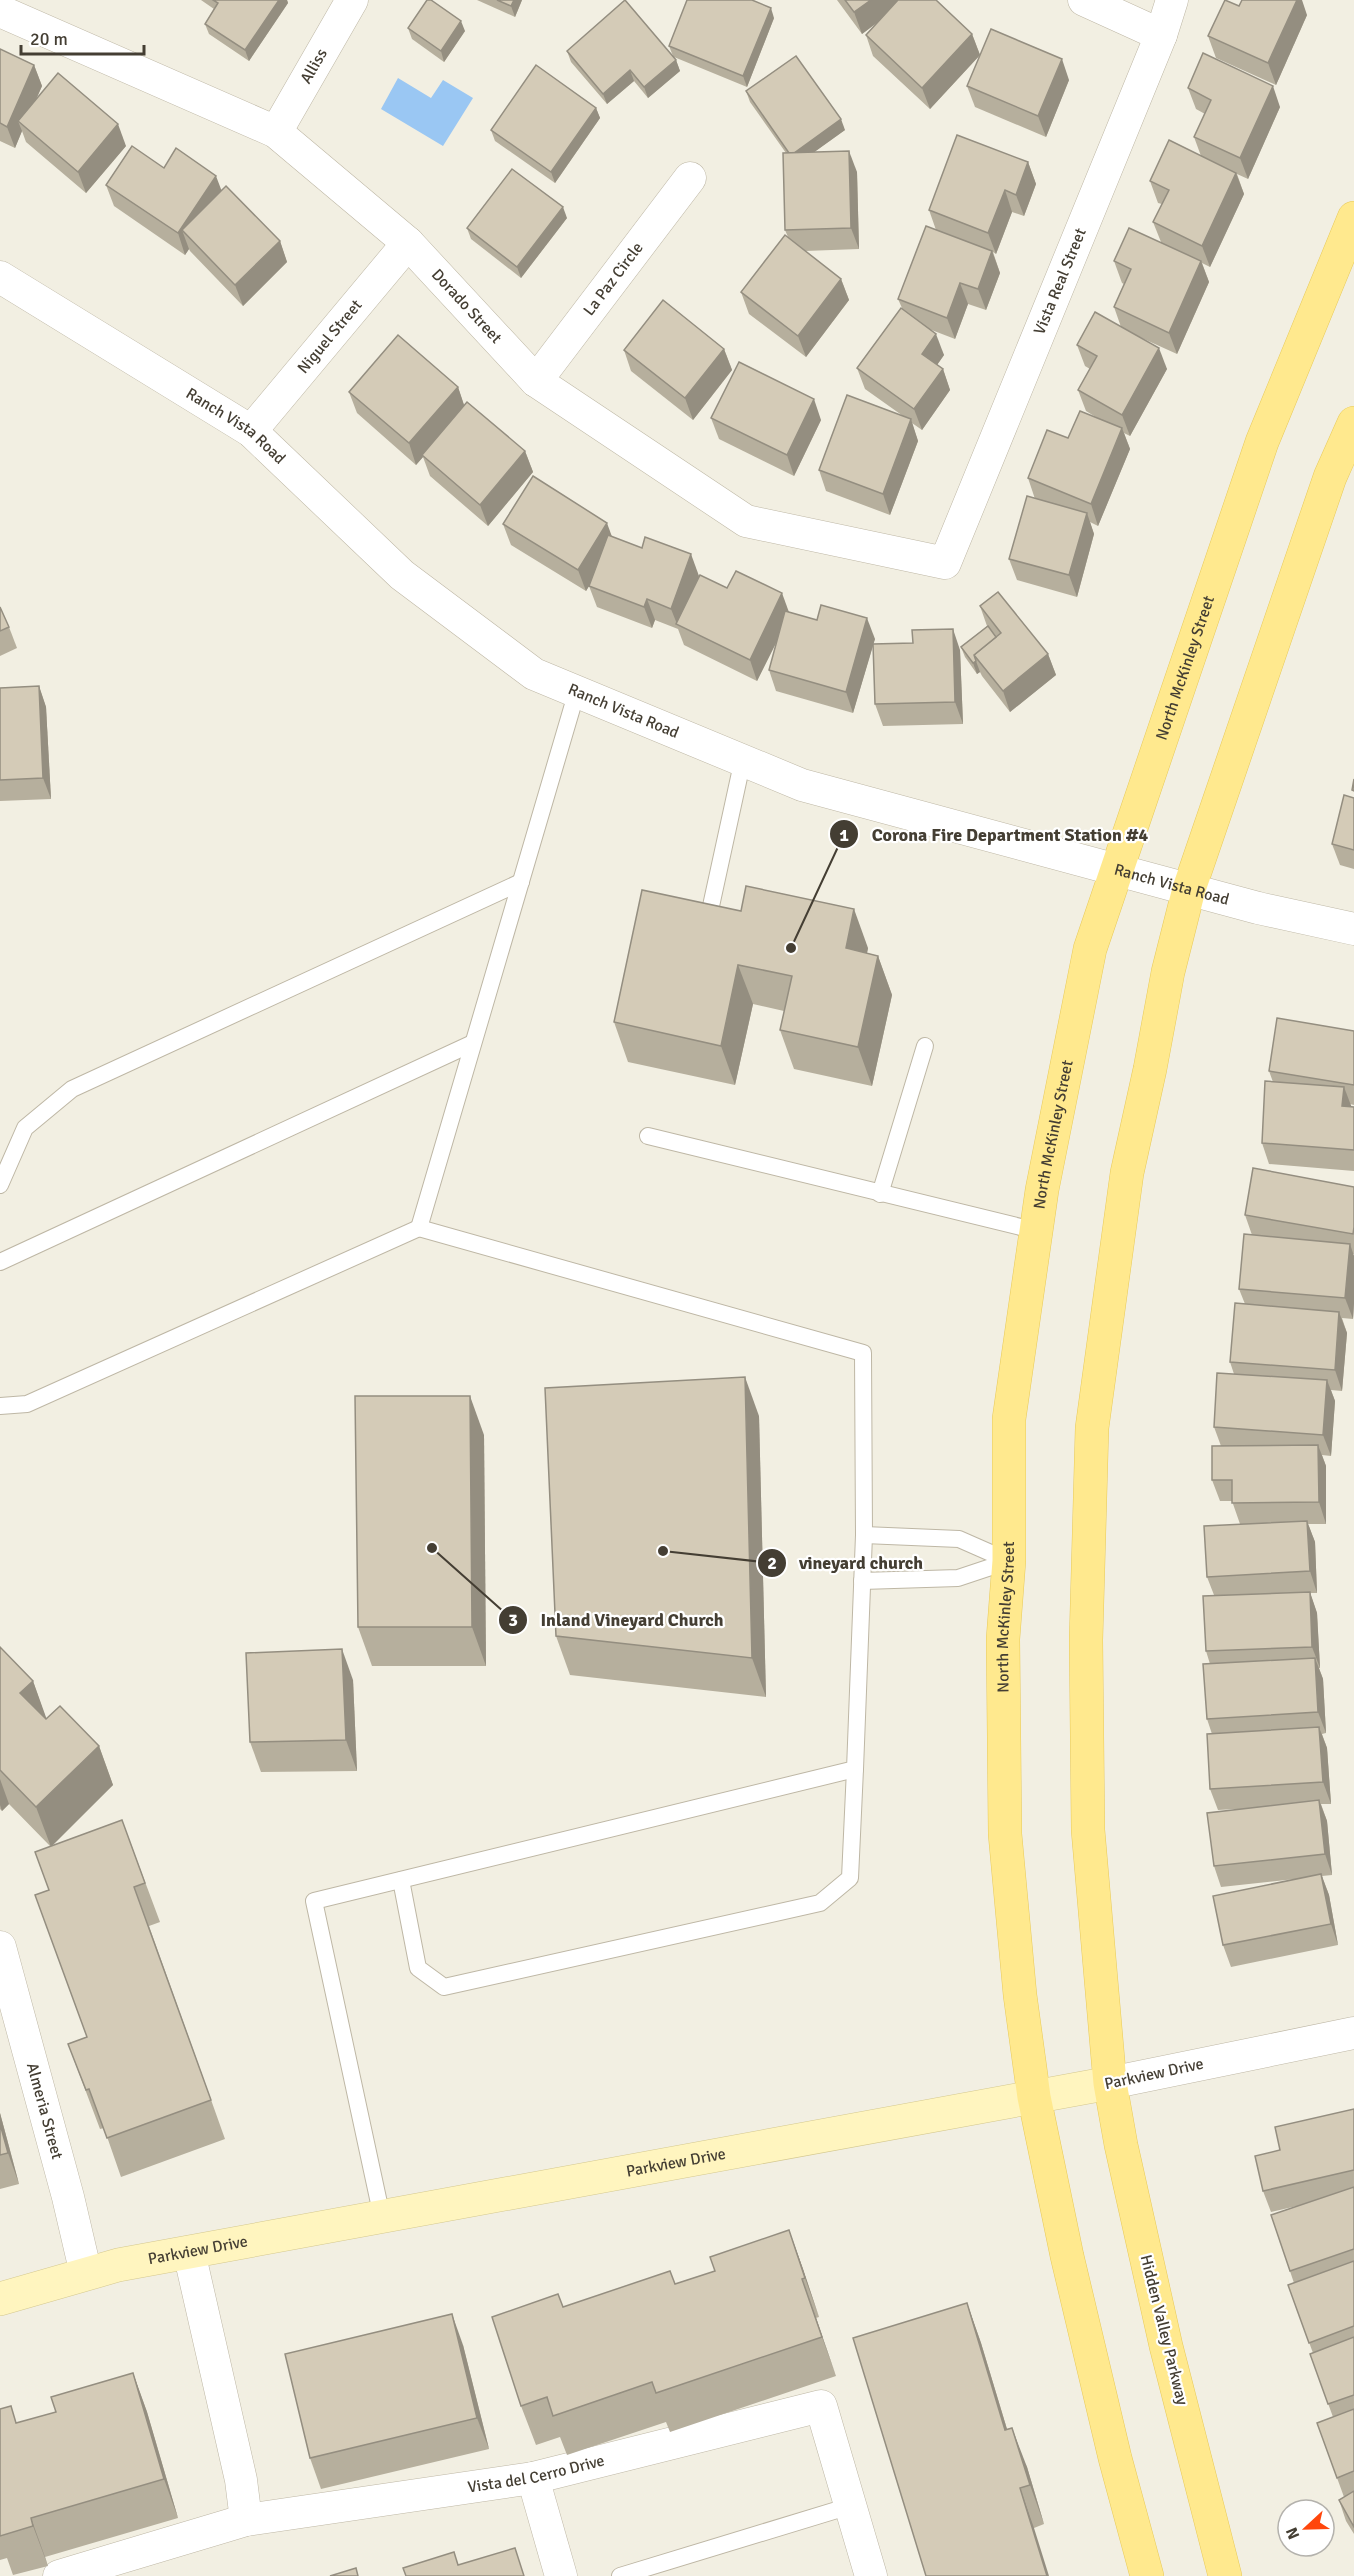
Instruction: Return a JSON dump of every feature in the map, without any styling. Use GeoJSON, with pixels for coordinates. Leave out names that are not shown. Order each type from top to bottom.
{"type":"FeatureCollection","features":[{"type":"Feature","properties":{"kind":"main road","name":"North McKinley Street"},"geometry":{"type":"LineString","coordinates":[[1034,2097],[1020,1995],[1005,1834],[1003,1639],[1009,1561],[1009,1419],[1042,1190],[1090,949],[1116,868],[1262,442],[1354,218]]}},
{"type":"Feature","properties":{"kind":"main road"},"geometry":{"type":"LineString","coordinates":[[1110,2083],[1088,1830],[1086,1640],[1092,1428],[1127,1173],[1150,1070],[1166,982],[1189,889],[1330,477],[1354,423]]}},
{"type":"Feature","properties":{"kind":"main road","name":"Hidden Valley Parkway"},"geometry":{"type":"LineString","coordinates":[[1110,2083],[1121,2145],[1166,2346],[1225,2576]]}},
{"type":"Feature","properties":{"kind":"main road"},"geometry":{"type":"LineString","coordinates":[[1034,2097],[1070,2267],[1115,2458],[1147,2576]]}},
{"type":"Feature","properties":{"kind":"street","name":"Alliss"},"geometry":{"type":"LineString","coordinates":[[276,132],[352,0]]}},
{"type":"Feature","properties":{"kind":"street"},"geometry":{"type":"LineString","coordinates":[[1084,0],[1161,35]]}},
{"type":"Feature","properties":{"kind":"street","name":"Vista Real Street"},"geometry":{"type":"LineString","coordinates":[[945,563],[1161,35],[1172,0]]}},
{"type":"Feature","properties":{"kind":"street","name":"Dorado Street"},"geometry":{"type":"LineString","coordinates":[[0,11],[276,132],[408,243],[536,381],[746,521],[945,563]]}},
{"type":"Feature","properties":{"kind":"street","name":"La Paz Circle"},"geometry":{"type":"LineString","coordinates":[[536,381],[690,178]]}},
{"type":"Feature","properties":{"kind":"street","name":"Niguel Street"},"geometry":{"type":"LineString","coordinates":[[251,431],[408,243]]}},
{"type":"Feature","properties":{"kind":"street","name":"Ranch Vista Road"},"geometry":{"type":"LineString","coordinates":[[0,277],[251,431],[402,575],[534,674],[802,785],[1189,889],[1354,929]]}},
{"type":"Feature","properties":{"kind":"street","name":"Almeria Street"},"geometry":{"type":"LineString","coordinates":[[0,1947],[10,2019],[68,2197],[86,2274]]}},
{"type":"Feature","properties":{"kind":"street","name":"Parkview Drive"},"geometry":{"type":"LineString","coordinates":[[0,2299],[118,2265],[1110,2083],[1354,2033]]}},
{"type":"Feature","properties":{"kind":"street"},"geometry":{"type":"LineString","coordinates":[[189,2252],[241,2480],[246,2520]]}},
{"type":"Feature","properties":{"kind":"street","name":"Vista del Cerro Drive"},"geometry":{"type":"LineString","coordinates":[[59,2576],[246,2520],[533,2478],[821,2406],[850,2506]]}},
{"type":"Feature","properties":{"kind":"street"},"geometry":{"type":"LineString","coordinates":[[533,2478],[561,2576]]}},
{"type":"Feature","properties":{"kind":"street"},"geometry":{"type":"LineString","coordinates":[[850,2506],[871,2576]]}},
{"type":"Feature","properties":{"kind":"lane"},"geometry":{"type":"LineString","coordinates":[[420,1228],[577,691]]}},
{"type":"Feature","properties":{"kind":"lane"},"geometry":{"type":"LineString","coordinates":[[711,906],[743,759]]}},
{"type":"Feature","properties":{"kind":"lane"},"geometry":{"type":"LineString","coordinates":[[0,1185],[25,1128],[72,1089],[521,882]]}},
{"type":"Feature","properties":{"kind":"lane"},"geometry":{"type":"LineString","coordinates":[[0,1262],[473,1043]]}},
{"type":"Feature","properties":{"kind":"lane"},"geometry":{"type":"LineString","coordinates":[[880,1194],[925,1046]]}},
{"type":"Feature","properties":{"kind":"lane"},"geometry":{"type":"LineString","coordinates":[[648,1136],[1036,1231]]}},
{"type":"Feature","properties":{"kind":"lane"},"geometry":{"type":"LineString","coordinates":[[0,1406],[27,1404],[420,1228],[863,1353],[864,1535],[850,1878],[820,1903],[444,1987],[418,1968],[401,1880]]}},
{"type":"Feature","properties":{"kind":"lane"},"geometry":{"type":"LineString","coordinates":[[864,1535],[959,1539],[1009,1561]]}},
{"type":"Feature","properties":{"kind":"lane"},"geometry":{"type":"LineString","coordinates":[[861,1581],[958,1578],[1009,1561]]}},
{"type":"Feature","properties":{"kind":"lane"},"geometry":{"type":"LineString","coordinates":[[382,2217],[314,1901],[855,1769]]}},
{"type":"Feature","properties":{"kind":"lane"},"geometry":{"type":"LineString","coordinates":[[620,2576],[850,2506]]}},
{"type":"Feature","properties":{"kind":"water"},"geometry":{"type":"Polygon","coordinates":[[[398,78],[431,98],[443,80],[473,98],[443,146],[381,109],[398,78]]]}},
{"type":"Feature","properties":{"kind":"building"},"geometry":{"type":"Polygon","coordinates":[[[213,0],[279,0],[245,50],[205,24],[218,3],[213,0]]]}},
{"type":"Feature","properties":{"kind":"building"},"geometry":{"type":"Polygon","coordinates":[[[427,0],[431,0],[461,21],[441,51],[408,28],[427,0]]]}},
{"type":"Feature","properties":{"kind":"building"},"geometry":{"type":"Polygon","coordinates":[[[497,0],[514,0],[511,6],[497,0]]]}},
{"type":"Feature","properties":{"kind":"building"},"geometry":{"type":"Polygon","coordinates":[[[625,0],[676,60],[644,87],[630,70],[603,94],[567,51],[625,0]]]}},
{"type":"Feature","properties":{"kind":"building"},"geometry":{"type":"Polygon","coordinates":[[[687,0],[752,0],[771,8],[743,76],[669,46],[687,0]]]}},
{"type":"Feature","properties":{"kind":"building"},"geometry":{"type":"Polygon","coordinates":[[[845,0],[871,0],[854,12],[845,0]]]}},
{"type":"Feature","properties":{"kind":"building"},"geometry":{"type":"Polygon","coordinates":[[[898,0],[936,0],[972,34],[922,88],[866,35],[898,0]]]}},
{"type":"Feature","properties":{"kind":"building"},"geometry":{"type":"Polygon","coordinates":[[[1225,0],[1239,6],[1242,0],[1297,0],[1268,63],[1208,36],[1225,0]]]}},
{"type":"Feature","properties":{"kind":"building"},"geometry":{"type":"Polygon","coordinates":[[[991,29],[1062,59],[1038,116],[967,86],[991,29]]]}},
{"type":"Feature","properties":{"kind":"building"},"geometry":{"type":"Polygon","coordinates":[[[0,49],[34,65],[7,127],[0,123],[0,49]]]}},
{"type":"Feature","properties":{"kind":"building"},"geometry":{"type":"Polygon","coordinates":[[[1203,53],[1273,86],[1240,158],[1194,137],[1211,100],[1188,88],[1203,53]]]}},
{"type":"Feature","properties":{"kind":"building"},"geometry":{"type":"Polygon","coordinates":[[[796,56],[841,119],[794,153],[789,153],[746,91],[796,56]]]}},
{"type":"Feature","properties":{"kind":"building"},"geometry":{"type":"Polygon","coordinates":[[[536,65],[596,108],[551,172],[491,130],[536,65]]]}},
{"type":"Feature","properties":{"kind":"building"},"geometry":{"type":"Polygon","coordinates":[[[58,73],[118,124],[78,172],[18,121],[58,73]]]}},
{"type":"Feature","properties":{"kind":"building"},"geometry":{"type":"Polygon","coordinates":[[[957,135],[1028,162],[1016,195],[1005,190],[988,233],[929,210],[957,135]]]}},
{"type":"Feature","properties":{"kind":"building"},"geometry":{"type":"Polygon","coordinates":[[[1169,140],[1236,173],[1202,246],[1153,222],[1169,190],[1150,181],[1169,140]]]}},
{"type":"Feature","properties":{"kind":"building"},"geometry":{"type":"Polygon","coordinates":[[[132,146],[164,168],[176,148],[216,176],[178,233],[106,185],[132,146]]]}},
{"type":"Feature","properties":{"kind":"building"},"geometry":{"type":"Polygon","coordinates":[[[849,151],[851,228],[785,230],[783,153],[849,151]]]}},
{"type":"Feature","properties":{"kind":"building"},"geometry":{"type":"Polygon","coordinates":[[[512,169],[563,207],[517,267],[467,228],[512,169]]]}},
{"type":"Feature","properties":{"kind":"building"},"geometry":{"type":"Polygon","coordinates":[[[226,186],[280,241],[235,285],[182,230],[226,186]]]}},
{"type":"Feature","properties":{"kind":"building"},"geometry":{"type":"Polygon","coordinates":[[[926,226],[992,251],[978,289],[960,283],[947,318],[898,299],[926,226]]]}},
{"type":"Feature","properties":{"kind":"building"},"geometry":{"type":"Polygon","coordinates":[[[1129,228],[1201,261],[1169,333],[1114,307],[1131,269],[1114,261],[1129,228]]]}},
{"type":"Feature","properties":{"kind":"building"},"geometry":{"type":"Polygon","coordinates":[[[785,235],[841,279],[798,336],[741,292],[785,235]]]}},
{"type":"Feature","properties":{"kind":"building"},"geometry":{"type":"Polygon","coordinates":[[[663,300],[724,349],[685,398],[624,350],[663,300]]]}},
{"type":"Feature","properties":{"kind":"building"},"geometry":{"type":"Polygon","coordinates":[[[901,308],[936,334],[922,354],[943,369],[914,409],[857,368],[901,308]]]}},
{"type":"Feature","properties":{"kind":"building"},"geometry":{"type":"Polygon","coordinates":[[[1095,312],[1159,348],[1122,415],[1078,390],[1097,356],[1077,345],[1095,312]]]}},
{"type":"Feature","properties":{"kind":"building"},"geometry":{"type":"Polygon","coordinates":[[[398,335],[458,387],[409,443],[349,392],[398,335]]]}},
{"type":"Feature","properties":{"kind":"building"},"geometry":{"type":"Polygon","coordinates":[[[739,362],[814,399],[787,455],[711,418],[739,362]]]}},
{"type":"Feature","properties":{"kind":"building"},"geometry":{"type":"Polygon","coordinates":[[[847,395],[911,419],[883,494],[819,470],[847,395]]]}},
{"type":"Feature","properties":{"kind":"building"},"geometry":{"type":"Polygon","coordinates":[[[467,402],[525,451],[480,505],[422,455],[467,402]]]}},
{"type":"Feature","properties":{"kind":"building"},"geometry":{"type":"Polygon","coordinates":[[[1080,411],[1122,428],[1091,504],[1028,478],[1047,430],[1068,438],[1080,411]]]}},
{"type":"Feature","properties":{"kind":"building"},"geometry":{"type":"Polygon","coordinates":[[[533,476],[607,523],[578,570],[503,524],[533,476]]]}},
{"type":"Feature","properties":{"kind":"building"},"geometry":{"type":"Polygon","coordinates":[[[1027,496],[1087,513],[1069,575],[1009,559],[1027,496]]]}},
{"type":"Feature","properties":{"kind":"building"},"geometry":{"type":"Polygon","coordinates":[[[608,535],[642,548],[645,537],[691,554],[671,609],[647,599],[644,607],[589,586],[608,535]]]}},
{"type":"Feature","properties":{"kind":"building"},"geometry":{"type":"Polygon","coordinates":[[[736,571],[782,593],[750,660],[676,624],[700,575],[727,588],[736,571]]]}},
{"type":"Feature","properties":{"kind":"building"},"geometry":{"type":"Polygon","coordinates":[[[998,592],[1048,654],[1003,691],[974,655],[1001,633],[980,606],[998,592]]]}},
{"type":"Feature","properties":{"kind":"building"},"geometry":{"type":"Polygon","coordinates":[[[821,605],[867,618],[846,692],[769,670],[785,611],[817,620],[821,605]]]}},
{"type":"Feature","properties":{"kind":"building"},"geometry":{"type":"Polygon","coordinates":[[[0,607],[9,627],[0,631],[0,607]]]}},
{"type":"Feature","properties":{"kind":"building"},"geometry":{"type":"Polygon","coordinates":[[[988,626],[996,637],[974,655],[976,661],[973,663],[961,647],[988,626]]]}},
{"type":"Feature","properties":{"kind":"building"},"geometry":{"type":"Polygon","coordinates":[[[953,629],[955,702],[875,704],[873,644],[913,643],[912,630],[953,629]]]}},
{"type":"Feature","properties":{"kind":"building"},"geometry":{"type":"Polygon","coordinates":[[[39,686],[43,778],[0,780],[0,688],[39,686]]]}},
{"type":"Feature","properties":{"kind":"building"},"geometry":{"type":"Polygon","coordinates":[[[1344,795],[1354,798],[1354,850],[1332,844],[1344,795]]]}},
{"type":"Feature","properties":{"kind":"building"},"geometry":{"type":"Polygon","coordinates":[[[746,886],[854,909],[846,948],[878,956],[858,1047],[780,1030],[792,976],[738,965],[721,1046],[614,1022],[642,890],[741,911],[746,886]]]}},
{"type":"Feature","properties":{"kind":"building"},"geometry":{"type":"Polygon","coordinates":[[[1277,1018],[1354,1031],[1354,1085],[1269,1071],[1277,1018]]]}},
{"type":"Feature","properties":{"kind":"building"},"geometry":{"type":"Polygon","coordinates":[[[1265,1081],[1344,1087],[1342,1106],[1354,1107],[1354,1150],[1262,1143],[1265,1081]]]}},
{"type":"Feature","properties":{"kind":"building"},"geometry":{"type":"Polygon","coordinates":[[[1253,1168],[1354,1187],[1353,1234],[1245,1215],[1253,1168]]]}},
{"type":"Feature","properties":{"kind":"building"},"geometry":{"type":"Polygon","coordinates":[[[1244,1234],[1350,1244],[1345,1298],[1239,1289],[1244,1234]]]}},
{"type":"Feature","properties":{"kind":"building"},"geometry":{"type":"Polygon","coordinates":[[[1235,1303],[1339,1312],[1335,1370],[1230,1362],[1235,1303]]]}},
{"type":"Feature","properties":{"kind":"building"},"geometry":{"type":"Polygon","coordinates":[[[1217,1373],[1327,1380],[1323,1435],[1214,1427],[1217,1373]]]}},
{"type":"Feature","properties":{"kind":"building"},"geometry":{"type":"Polygon","coordinates":[[[745,1377],[752,1658],[556,1636],[545,1388],[745,1377]]]}},
{"type":"Feature","properties":{"kind":"building"},"geometry":{"type":"Polygon","coordinates":[[[355,1396],[470,1396],[472,1627],[358,1627],[355,1396]]]}},
{"type":"Feature","properties":{"kind":"building"},"geometry":{"type":"Polygon","coordinates":[[[1318,1445],[1319,1502],[1232,1503],[1232,1480],[1212,1480],[1212,1446],[1318,1445]]]}},
{"type":"Feature","properties":{"kind":"building"},"geometry":{"type":"Polygon","coordinates":[[[1307,1521],[1310,1571],[1207,1577],[1204,1526],[1307,1521]]]}},
{"type":"Feature","properties":{"kind":"building"},"geometry":{"type":"Polygon","coordinates":[[[1310,1592],[1312,1647],[1206,1651],[1203,1596],[1310,1592]]]}},
{"type":"Feature","properties":{"kind":"building"},"geometry":{"type":"Polygon","coordinates":[[[0,1647],[33,1681],[20,1693],[46,1719],[60,1706],[99,1746],[36,1807],[0,1770],[0,1647]]]}},
{"type":"Feature","properties":{"kind":"building"},"geometry":{"type":"Polygon","coordinates":[[[342,1649],[346,1740],[250,1742],[246,1653],[342,1649]]]}},
{"type":"Feature","properties":{"kind":"building"},"geometry":{"type":"Polygon","coordinates":[[[1315,1658],[1318,1712],[1207,1719],[1203,1664],[1315,1658]]]}},
{"type":"Feature","properties":{"kind":"building"},"geometry":{"type":"Polygon","coordinates":[[[1319,1727],[1323,1782],[1210,1789],[1207,1734],[1319,1727]]]}},
{"type":"Feature","properties":{"kind":"building"},"geometry":{"type":"Polygon","coordinates":[[[1319,1800],[1325,1854],[1214,1866],[1207,1813],[1319,1800]]]}},
{"type":"Feature","properties":{"kind":"building"},"geometry":{"type":"Polygon","coordinates":[[[122,1820],[145,1883],[134,1887],[211,2100],[107,2138],[89,2089],[86,2090],[68,2044],[87,2037],[35,1895],[49,1890],[35,1852],[122,1820]]]}},
{"type":"Feature","properties":{"kind":"building"},"geometry":{"type":"Polygon","coordinates":[[[1321,1874],[1331,1924],[1223,1945],[1213,1896],[1321,1874]]]}},
{"type":"Feature","properties":{"kind":"building"},"geometry":{"type":"Polygon","coordinates":[[[1354,2109],[1354,2170],[1263,2191],[1255,2156],[1280,2150],[1275,2127],[1354,2109]]]}},
{"type":"Feature","properties":{"kind":"building"},"geometry":{"type":"Polygon","coordinates":[[[0,2124],[8,2153],[0,2155],[0,2124]]]}},
{"type":"Feature","properties":{"kind":"building"},"geometry":{"type":"Polygon","coordinates":[[[1354,2187],[1354,2249],[1290,2271],[1271,2215],[1354,2187]]]}},
{"type":"Feature","properties":{"kind":"building"},"geometry":{"type":"Polygon","coordinates":[[[789,2230],[805,2278],[802,2279],[822,2337],[656,2393],[652,2382],[553,2416],[547,2397],[521,2406],[492,2317],[558,2294],[563,2307],[670,2271],[675,2284],[715,2271],[710,2257],[789,2230]]]}},
{"type":"Feature","properties":{"kind":"building"},"geometry":{"type":"Polygon","coordinates":[[[1354,2261],[1354,2326],[1309,2343],[1288,2285],[1354,2261]]]}},
{"type":"Feature","properties":{"kind":"building"},"geometry":{"type":"Polygon","coordinates":[[[967,2303],[1005,2430],[1012,2428],[1030,2485],[1020,2488],[1047,2576],[926,2576],[853,2338],[967,2303]]]}},
{"type":"Feature","properties":{"kind":"building"},"geometry":{"type":"Polygon","coordinates":[[[452,2314],[477,2418],[310,2458],[285,2354],[452,2314]]]}},
{"type":"Feature","properties":{"kind":"building"},"geometry":{"type":"Polygon","coordinates":[[[1354,2337],[1354,2395],[1328,2404],[1310,2354],[1354,2337]]]}},
{"type":"Feature","properties":{"kind":"building"},"geometry":{"type":"Polygon","coordinates":[[[133,2373],[164,2479],[31,2518],[33,2526],[0,2536],[0,2409],[11,2406],[16,2423],[56,2412],[51,2397],[133,2373]]]}},
{"type":"Feature","properties":{"kind":"building"},"geometry":{"type":"Polygon","coordinates":[[[1354,2409],[1354,2471],[1337,2478],[1317,2423],[1354,2409]]]}},
{"type":"Feature","properties":{"kind":"building"},"geometry":{"type":"Polygon","coordinates":[[[1354,2491],[1354,2527],[1339,2500],[1354,2491]]]}},
{"type":"Feature","properties":{"kind":"building"},"geometry":{"type":"Polygon","coordinates":[[[515,2548],[524,2576],[406,2576],[403,2568],[454,2552],[458,2565],[515,2548]]]}},
{"type":"Feature","properties":{"kind":"building"},"geometry":{"type":"Polygon","coordinates":[[[356,2568],[358,2576],[330,2576],[356,2568]]]}},
{"type":"Feature","properties":{"kind":"place","name":"Corona Fire Department Station #4"},"geometry":{"type":"Point","coordinates":[791,948]}},
{"type":"Feature","properties":{"kind":"place","name":"Inland Vineyard Church"},"geometry":{"type":"Point","coordinates":[432,1548]}},
{"type":"Feature","properties":{"kind":"place","name":"vineyard church"},"geometry":{"type":"Point","coordinates":[663,1551]}}]}
